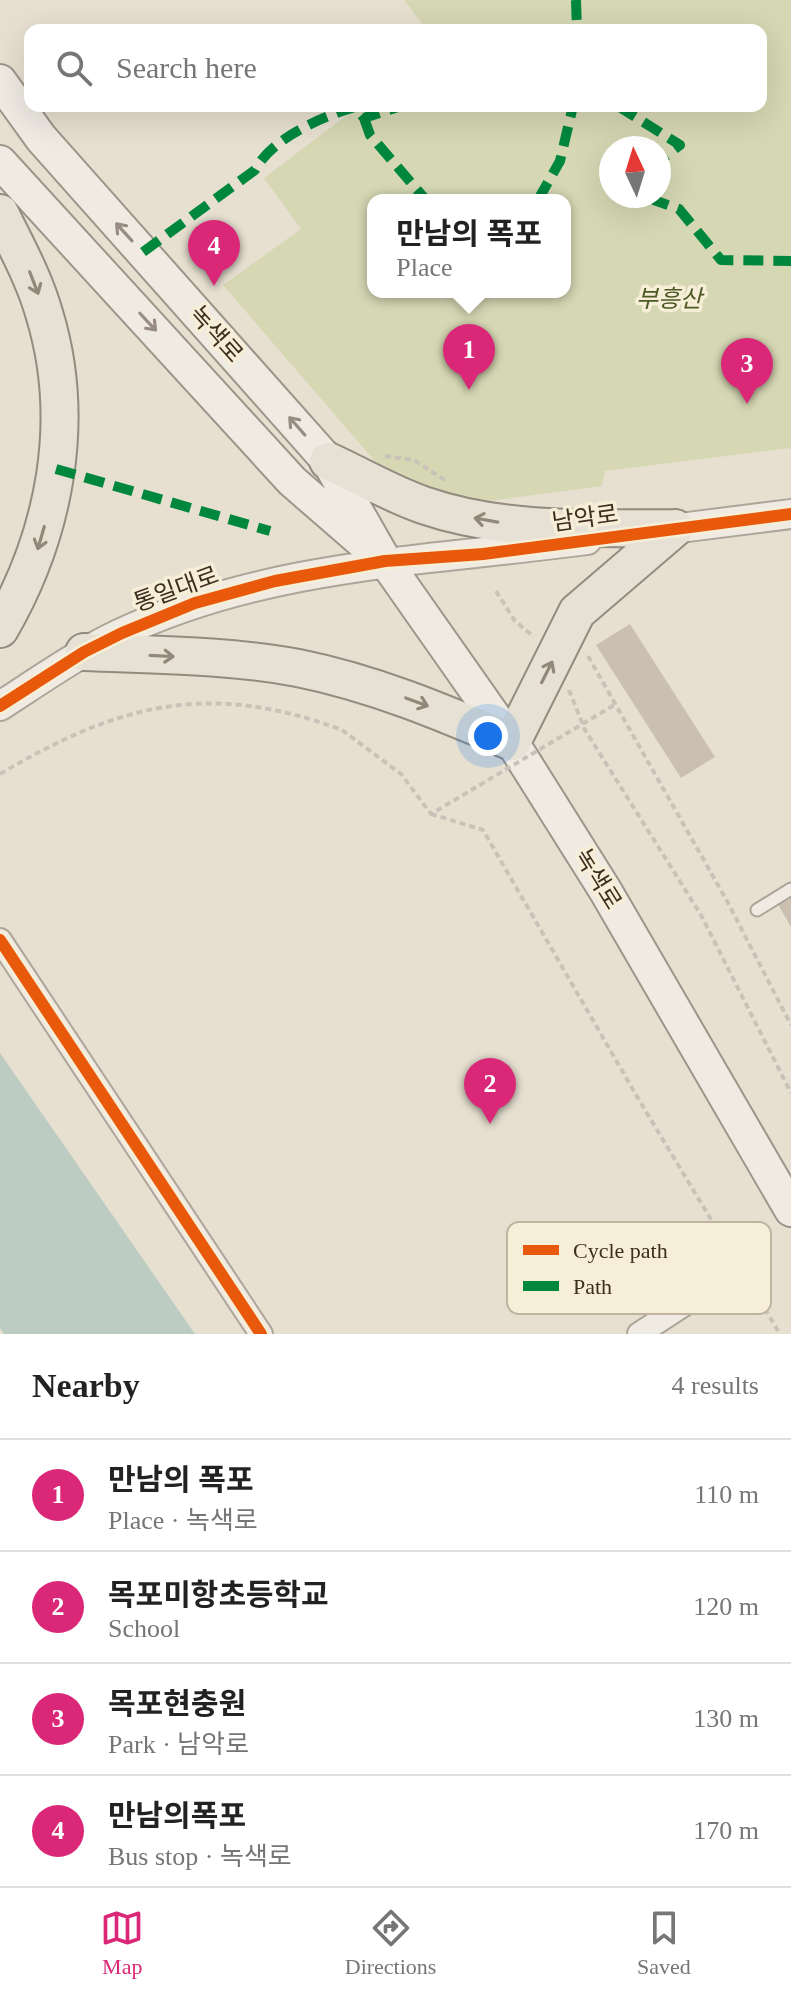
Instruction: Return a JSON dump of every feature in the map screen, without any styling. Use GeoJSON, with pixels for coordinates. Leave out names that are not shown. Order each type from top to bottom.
{"type":"FeatureCollection","features":[{"type":"Feature","properties":{"kind":"main road","name":"녹색로"},"geometry":{"type":"LineString","coordinates":[[0,81],[41,138],[328,461],[385,561],[512,742],[605,890],[791,1210]]}},
{"type":"Feature","properties":{"kind":"main road","name":"녹색로"},"geometry":{"type":"LineString","coordinates":[[0,162],[292,481],[385,561]]}},
{"type":"Feature","properties":{"kind":"main road"},"geometry":{"type":"LineString","coordinates":[[0,213],[31,275],[45,315],[61,412],[52,494],[44,530],[31,570],[0,629]]}},
{"type":"Feature","properties":{"kind":"main road"},"geometry":{"type":"LineString","coordinates":[[328,461],[422,505],[470,517],[525,527],[675,528]]}},
{"type":"Feature","properties":{"kind":"main road"},"geometry":{"type":"LineString","coordinates":[[84,652],[236,660],[296,668],[416,701],[512,742],[577,612],[675,528]]}},
{"type":"Feature","properties":{"kind":"street","name":"남악로"},"geometry":{"type":"LineString","coordinates":[[385,561],[483,554],[791,514]]}},
{"type":"Feature","properties":{"kind":"street","name":"통일대로"},"geometry":{"type":"LineString","coordinates":[[0,706],[84,652],[159,617],[247,588],[385,561]]}},
{"type":"Feature","properties":{"kind":"street"},"geometry":{"type":"LineString","coordinates":[[0,940],[261,1334]]}},
{"type":"Feature","properties":{"kind":"street"},"geometry":{"type":"LineString","coordinates":[[639,1334],[670,1314]]}},
{"type":"Feature","properties":{"kind":"lane"},"geometry":{"type":"LineString","coordinates":[[757,910],[791,889]]}},
{"type":"Feature","properties":{"kind":"path"},"geometry":{"type":"LineString","coordinates":[[382,456],[414,460],[454,489]]}},
{"type":"Feature","properties":{"kind":"path"},"geometry":{"type":"LineString","coordinates":[[496,591],[515,621],[540,641]]}},
{"type":"Feature","properties":{"kind":"path"},"geometry":{"type":"LineString","coordinates":[[586,653],[727,901],[791,1025]]}},
{"type":"Feature","properties":{"kind":"path"},"geometry":{"type":"LineString","coordinates":[[569,686],[585,730],[701,915],[791,1093]]}},
{"type":"Feature","properties":{"kind":"path"},"geometry":{"type":"LineString","coordinates":[[0,774],[53,743],[135,711],[232,704],[300,714],[342,730],[381,756],[401,774],[431,814],[483,830],[713,1222]]}},
{"type":"Feature","properties":{"kind":"path"},"geometry":{"type":"LineString","coordinates":[[431,814],[616,704]]}},
{"type":"Feature","properties":{"kind":"path"},"geometry":{"type":"LineString","coordinates":[[768,1314],[780,1334]]}},
{"type":"Feature","properties":{"kind":"green space","name":"부흥산"},"geometry":{"type":"Polygon","coordinates":[[[404,0],[791,0],[791,448],[605,471],[602,486],[490,501],[428,490],[379,466],[223,285],[301,229],[264,178],[351,112],[767,112],[767,24],[422,24],[404,0]]]}},
{"type":"Feature","properties":{"kind":"shaded area"},"geometry":{"type":"Polygon","coordinates":[[[0,1053],[195,1334],[4,1334],[0,1328],[0,1053]]]}},
{"type":"Feature","properties":{"kind":"building"},"geometry":{"type":"Polygon","coordinates":[[[630,624],[715,757],[681,778],[596,645],[630,624]]]}},
{"type":"Feature","properties":{"kind":"building"},"geometry":{"type":"Polygon","coordinates":[[[791,893],[791,927],[776,901],[791,893]]]}},
{"type":"Feature","properties":{"kind":"marked path"},"geometry":{"type":"LineString","coordinates":[[576,0],[577,24]]}},
{"type":"Feature","properties":{"kind":"marked path"},"geometry":{"type":"LineString","coordinates":[[143,252],[255,170],[285,139],[341,112]]}},
{"type":"Feature","properties":{"kind":"marked path"},"geometry":{"type":"LineString","coordinates":[[359,112],[364,118],[382,112]]}},
{"type":"Feature","properties":{"kind":"marked path"},"geometry":{"type":"LineString","coordinates":[[541,194],[560,161],[572,112]]}},
{"type":"Feature","properties":{"kind":"marked path"},"geometry":{"type":"LineString","coordinates":[[628,112],[666,136]]}},
{"type":"Feature","properties":{"kind":"marked path"},"geometry":{"type":"LineString","coordinates":[[364,118],[370,135],[421,194]]}},
{"type":"Feature","properties":{"kind":"marked path"},"geometry":{"type":"LineString","coordinates":[[671,139],[680,145],[671,152]]}},
{"type":"Feature","properties":{"kind":"marked path"},"geometry":{"type":"LineString","coordinates":[[671,206],[679,209],[721,260],[791,261]]}},
{"type":"Feature","properties":{"kind":"marked path"},"geometry":{"type":"LineString","coordinates":[[56,469],[270,531]]}},
{"type":"Feature","properties":{"kind":"cycle path"},"geometry":{"type":"LineString","coordinates":[[0,706],[84,652],[122,633],[195,603],[275,581],[385,561],[483,554],[791,514]]}},
{"type":"Feature","properties":{"kind":"cycle path"},"geometry":{"type":"LineString","coordinates":[[0,940],[261,1334]]}},
{"type":"Feature","properties":{"kind":"place","name":"만남의폭포"},"geometry":{"type":"Point","coordinates":[214,286]}},
{"type":"Feature","properties":{"kind":"place","name":"만남의 폭포"},"geometry":{"type":"Point","coordinates":[469,390]}},
{"type":"Feature","properties":{"kind":"place","name":"목포현충원"},"geometry":{"type":"Point","coordinates":[747,404]}},
{"type":"Feature","properties":{"kind":"place","name":"목포미항초등학교"},"geometry":{"type":"Point","coordinates":[490,1124]}}]}
